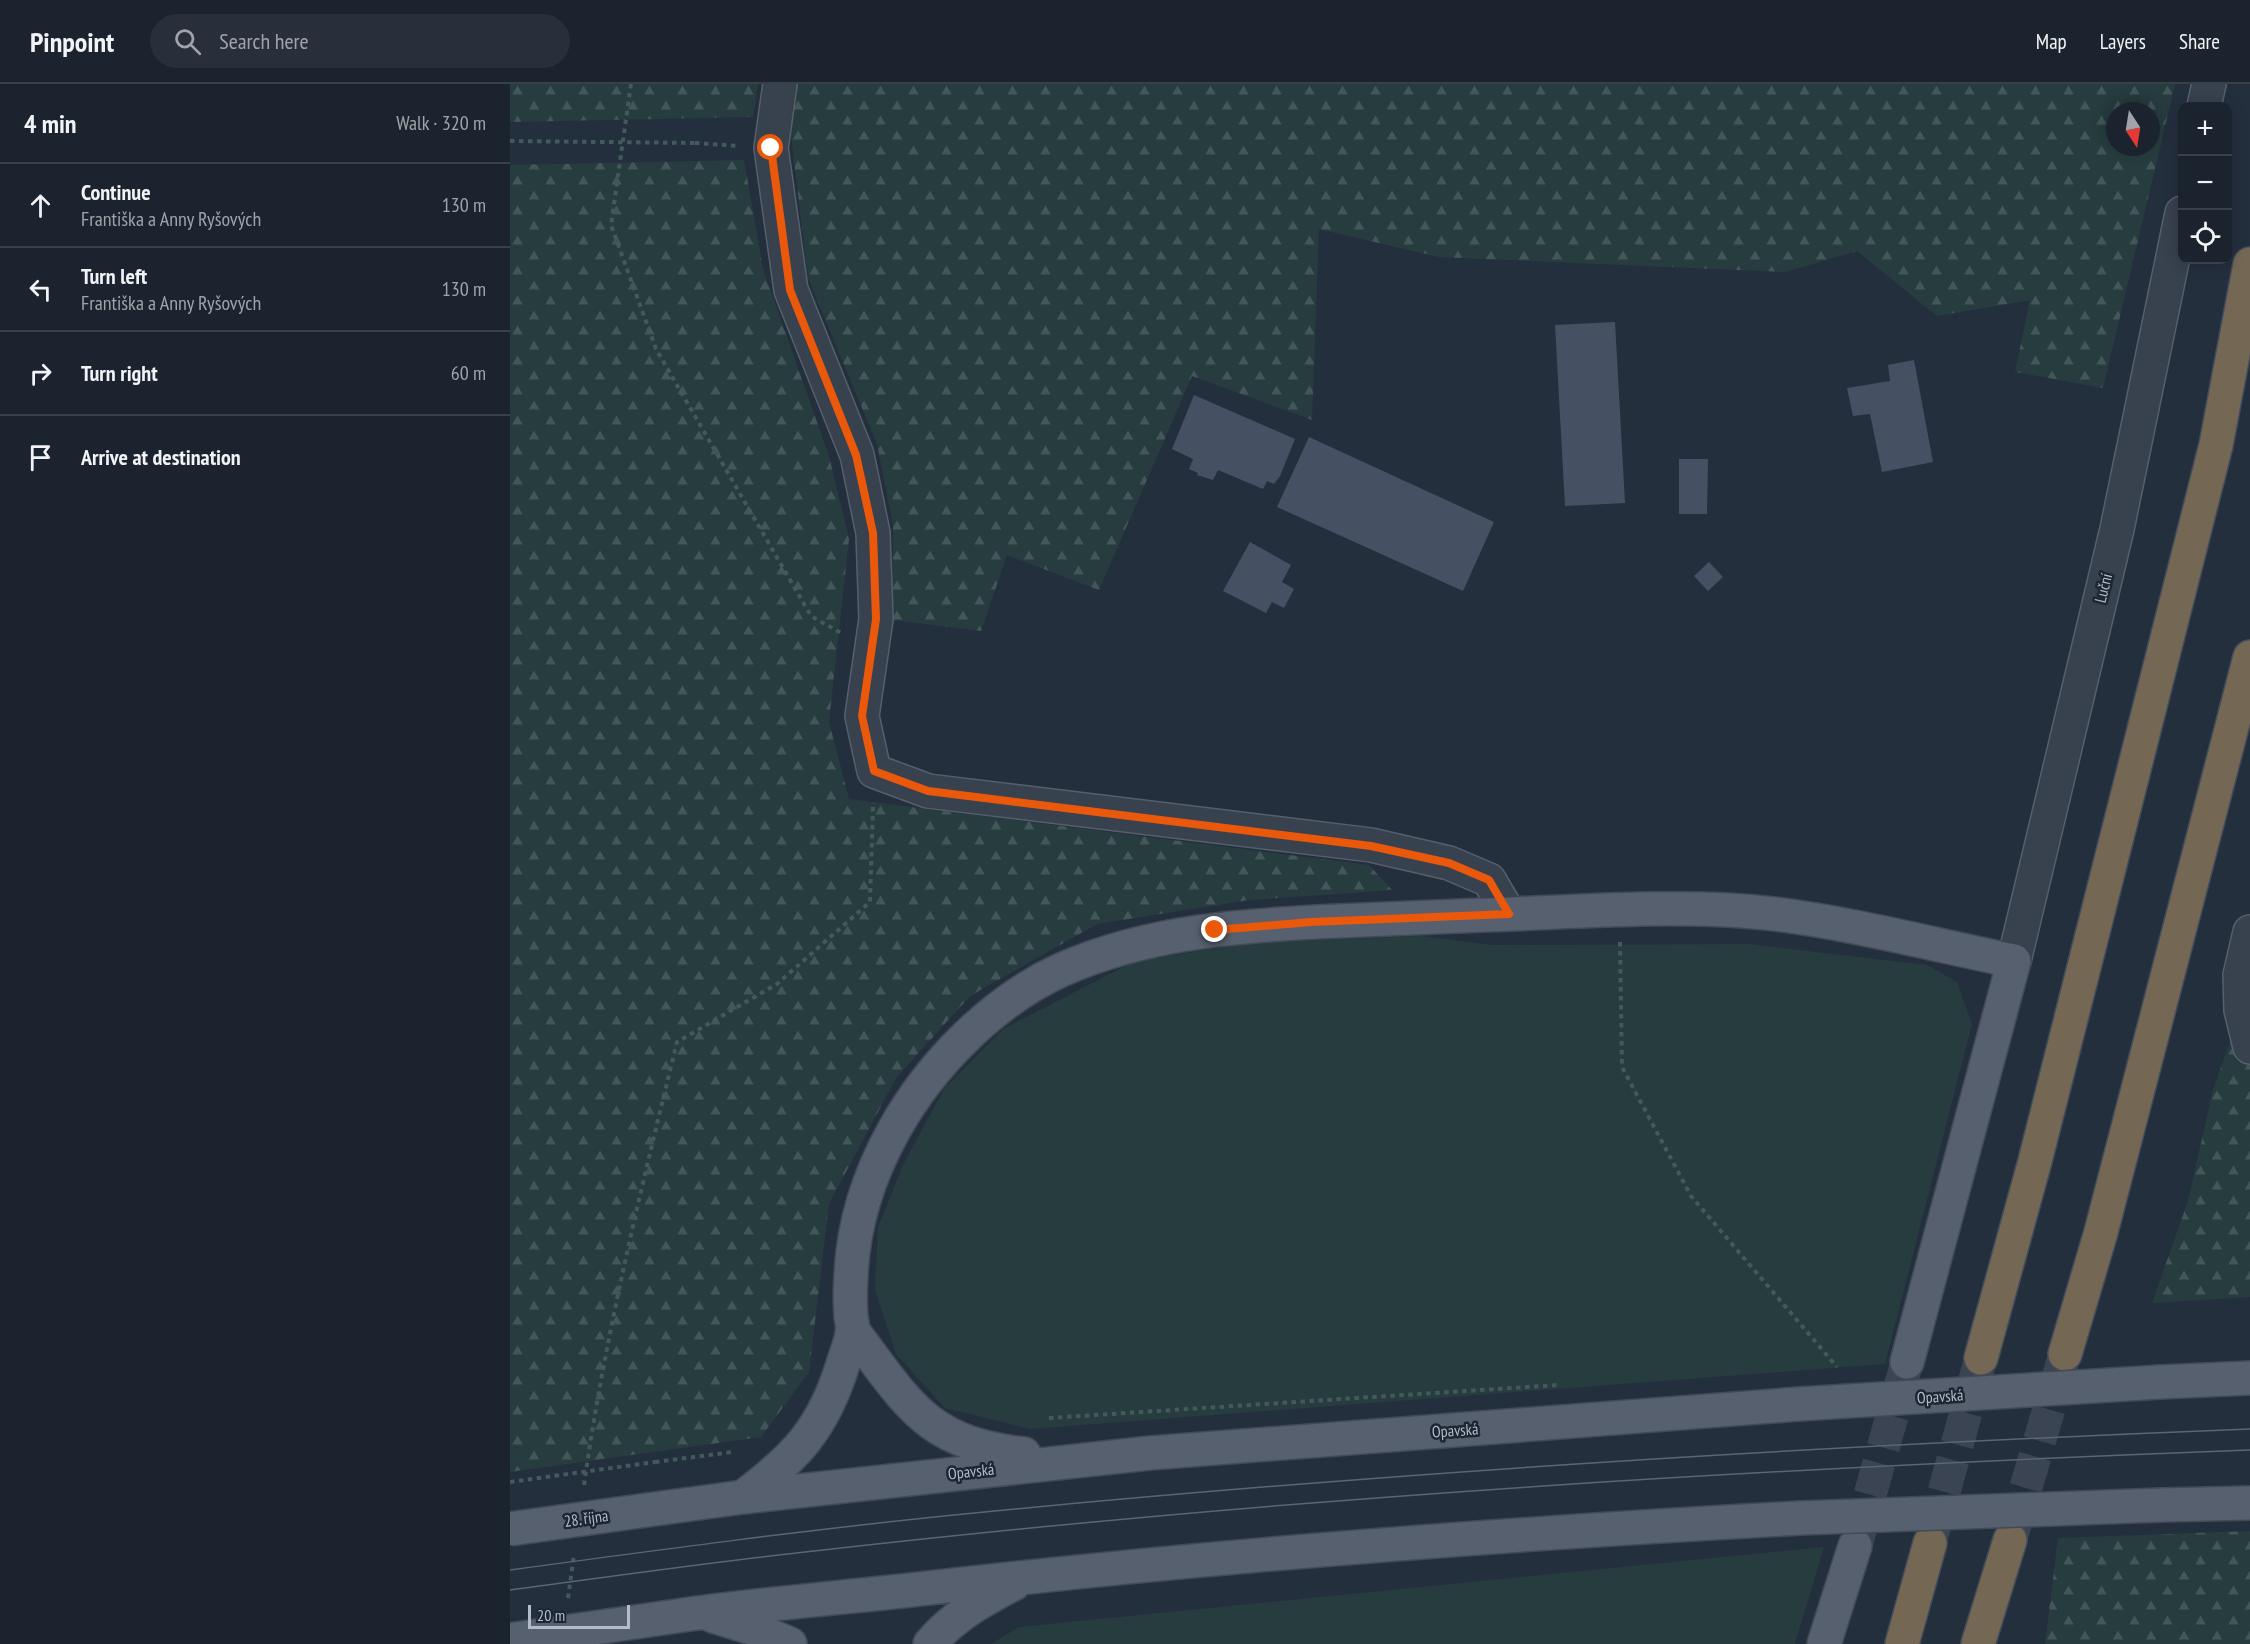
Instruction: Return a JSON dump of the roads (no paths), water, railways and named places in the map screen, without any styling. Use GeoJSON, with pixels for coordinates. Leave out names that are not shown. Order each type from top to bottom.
{"type":"FeatureCollection","features":[{"type":"Feature","properties":{"kind":"highway"},"geometry":{"type":"LineString","coordinates":[[1981,1358],[2035,1161],[2216,445],[2250,264]]}},
{"type":"Feature","properties":{"kind":"highway"},"geometry":{"type":"LineString","coordinates":[[2065,1354],[2101,1232],[2250,657]]}},
{"type":"Feature","properties":{"kind":"highway"},"geometry":{"type":"LineString","coordinates":[[1978,1644],[2010,1540]]}},
{"type":"Feature","properties":{"kind":"highway"},"geometry":{"type":"LineString","coordinates":[[1902,1644],[1930,1543]]}},
{"type":"Feature","properties":{"kind":"main road"},"geometry":{"type":"LineString","coordinates":[[743,1497],[779,1469],[804,1443],[825,1409],[838,1379],[853,1331],[850,1293],[856,1236],[865,1196],[884,1150],[914,1098],[937,1066],[981,1024],[1031,987],[1056,973],[1085,960],[1152,939],[1185,934],[1300,923],[1509,914],[1727,910],[1811,919],[2014,961],[1907,1362]]}},
{"type":"Feature","properties":{"kind":"main road"},"geometry":{"type":"LineString","coordinates":[[853,1331],[906,1401],[926,1420],[952,1437],[981,1447],[1074,1460]]}},
{"type":"Feature","properties":{"kind":"main road","name":"Opavská"},"geometry":{"type":"LineString","coordinates":[[662,1508],[1074,1460],[1799,1404],[2250,1378]]}},
{"type":"Feature","properties":{"kind":"main road"},"geometry":{"type":"LineString","coordinates":[[510,1640],[690,1614],[1030,1575],[1483,1538],[1800,1518],[2250,1503]]}},
{"type":"Feature","properties":{"kind":"main road","name":"28. října"},"geometry":{"type":"LineString","coordinates":[[510,1529],[662,1508]]}},
{"type":"Feature","properties":{"kind":"main road"},"geometry":{"type":"LineString","coordinates":[[1824,1644],[1856,1546]]}},
{"type":"Feature","properties":{"kind":"main road"},"geometry":{"type":"LineString","coordinates":[[930,1644],[949,1623],[962,1613],[1030,1575]]}},
{"type":"Feature","properties":{"kind":"main road"},"geometry":{"type":"LineString","coordinates":[[690,1614],[755,1629],[790,1644]]}},
{"type":"Feature","properties":{"kind":"street"},"geometry":{"type":"LineString","coordinates":[[780,84],[771,148],[790,290],[856,455],[873,533],[876,619],[862,716],[874,771],[928,791],[1382,848],[1449,863],[1489,880],[1509,914]]}},
{"type":"Feature","properties":{"kind":"street"},"geometry":{"type":"LineString","coordinates":[[2205,102],[2209,84]]}},
{"type":"Feature","properties":{"kind":"street","name":"Luční"},"geometry":{"type":"LineString","coordinates":[[2014,961],[2117,529],[2178,232]]}},
{"type":"Feature","properties":{"kind":"street"},"geometry":{"type":"LineString","coordinates":[[2250,932],[2240,975],[2241,1010],[2250,1047]]}},
{"type":"Feature","properties":{"kind":"tunnel"},"geometry":{"type":"LineString","coordinates":[[2012,1535],[2065,1354]]}},
{"type":"Feature","properties":{"kind":"tunnel"},"geometry":{"type":"LineString","coordinates":[[1931,1539],[1981,1358]]}},
{"type":"Feature","properties":{"kind":"tunnel"},"geometry":{"type":"LineString","coordinates":[[1857,1542],[1907,1362]]}},
{"type":"Feature","properties":{"kind":"tram line"},"geometry":{"type":"LineString","coordinates":[[510,1570],[898,1521],[1277,1486],[1763,1452],[2250,1429]]}},
{"type":"Feature","properties":{"kind":"tram line"},"geometry":{"type":"LineString","coordinates":[[510,1590],[745,1559],[1001,1531],[1357,1499],[1714,1475],[2250,1450]]}}]}
